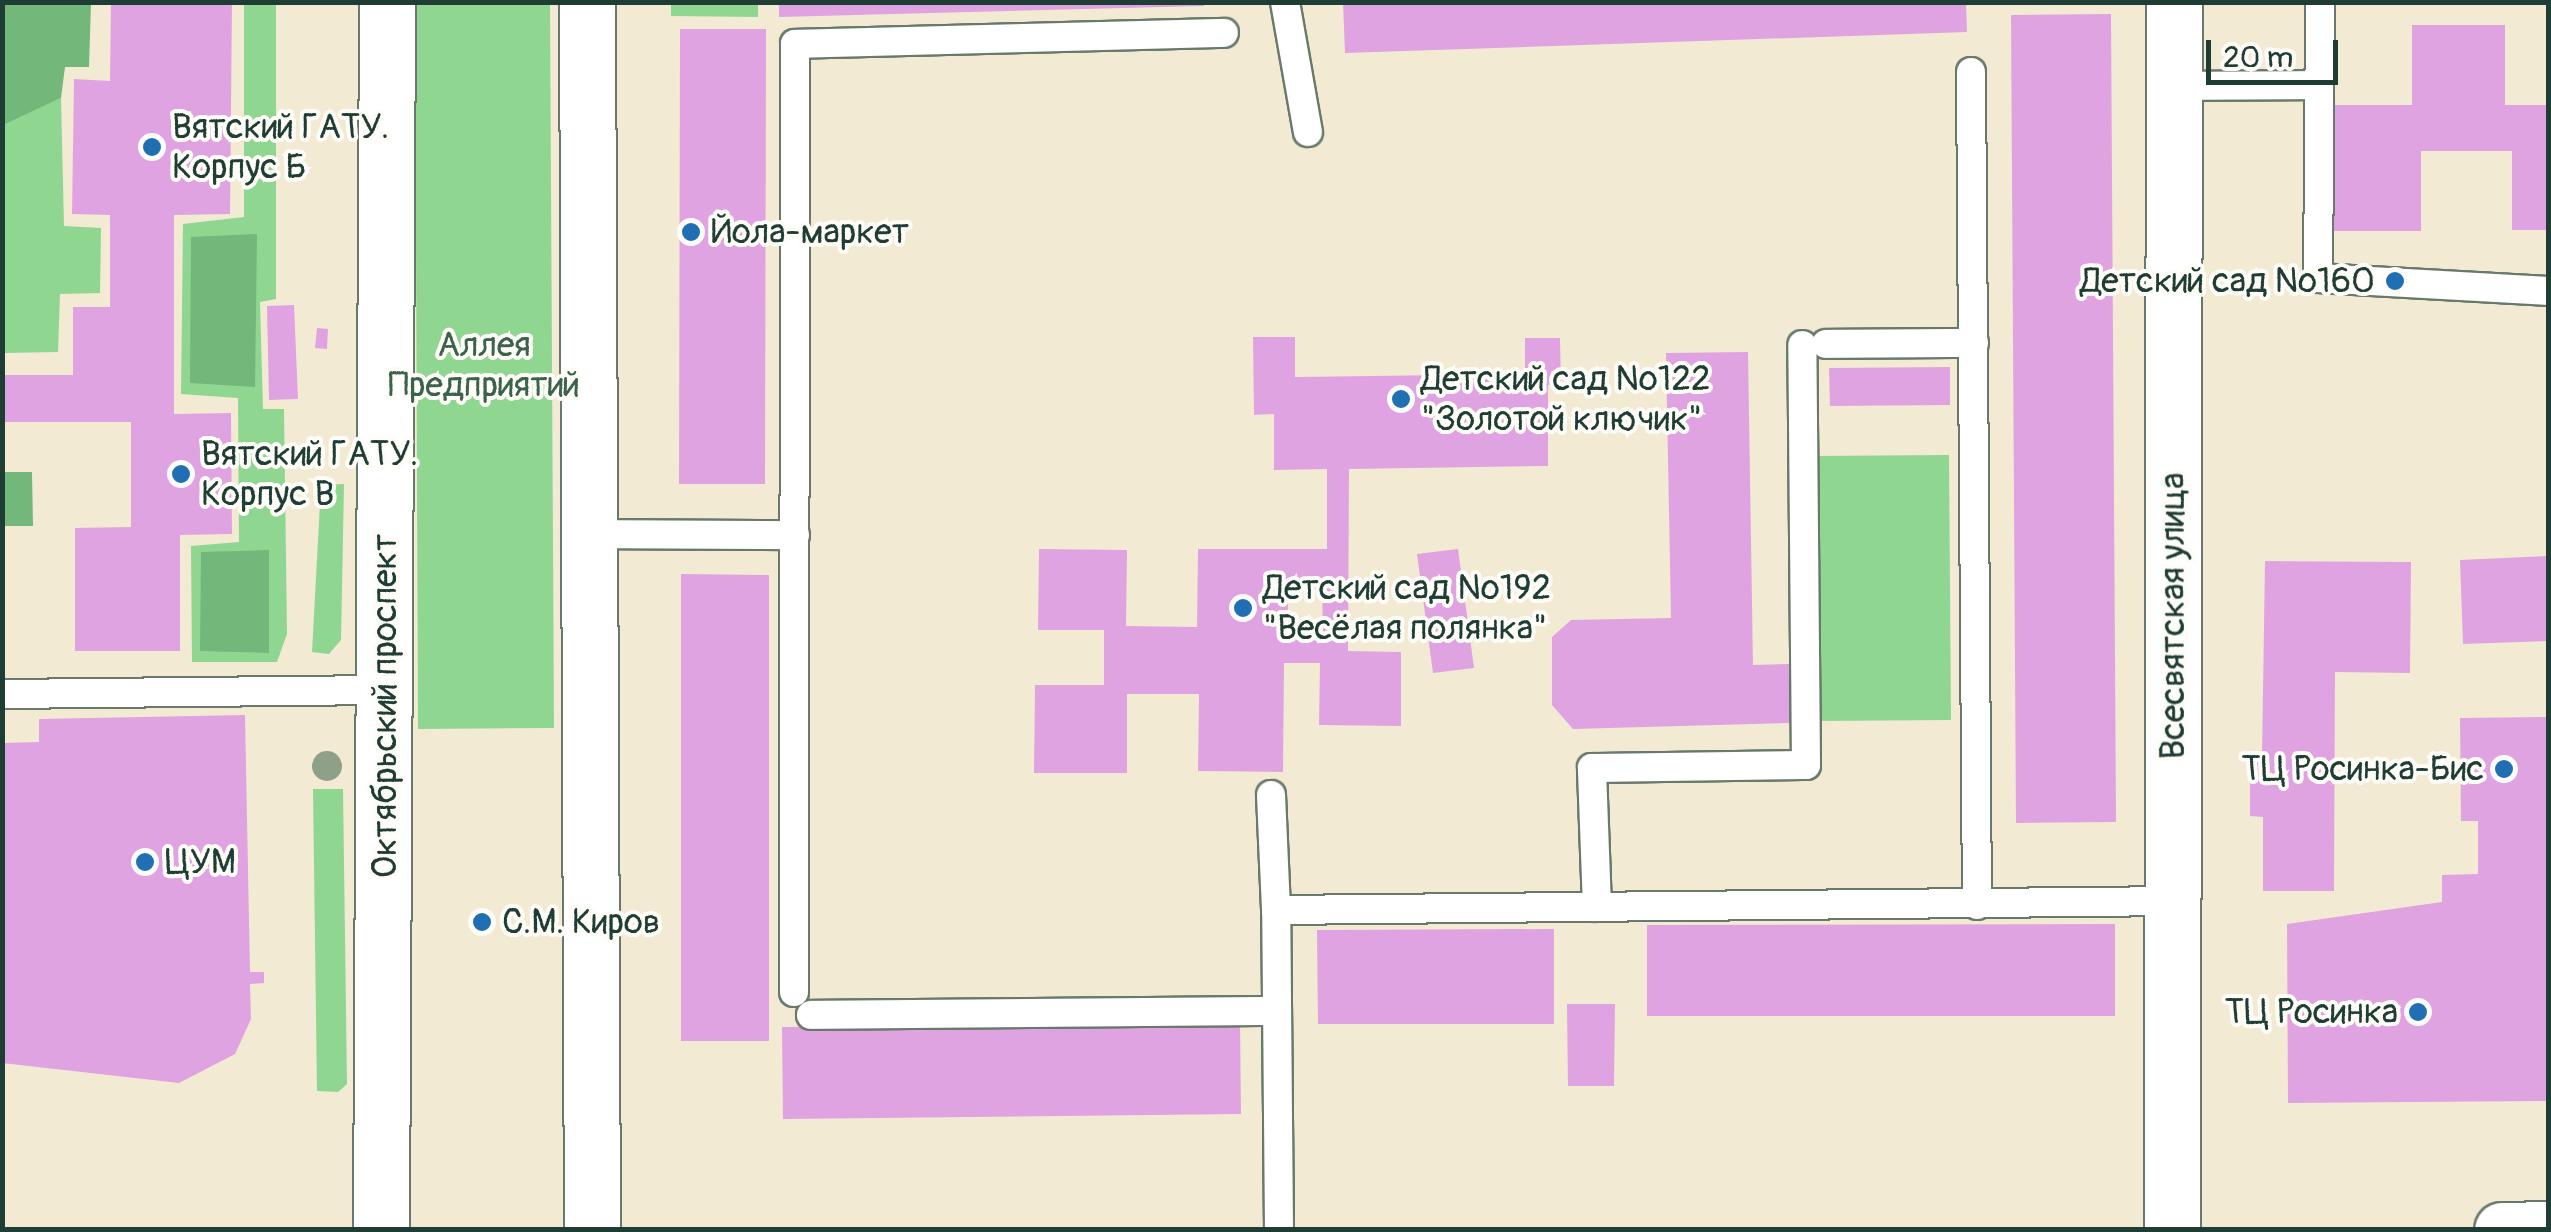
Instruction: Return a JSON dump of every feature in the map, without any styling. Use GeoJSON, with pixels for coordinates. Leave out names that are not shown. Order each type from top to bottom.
{"type":"FeatureCollection","features":[{"type":"Feature","properties":{"kind":"main road","name":"Октябрьский проспект"},"geometry":{"type":"LineString","coordinates":[[381,1230],[387,2]]}},
{"type":"Feature","properties":{"kind":"main road"},"geometry":{"type":"LineString","coordinates":[[587,2],[592,1230]]}},
{"type":"Feature","properties":{"kind":"main road","name":"Всесвятская улица"},"geometry":{"type":"LineString","coordinates":[[2172,1230],[2174,2]]}},
{"type":"Feature","properties":{"kind":"main road"},"geometry":{"type":"LineString","coordinates":[[2502,1230],[2548,1229]]}},
{"type":"Feature","properties":{"kind":"lane"},"geometry":{"type":"LineString","coordinates":[[1285,2],[1308,132]]}},
{"type":"Feature","properties":{"kind":"lane"},"geometry":{"type":"LineString","coordinates":[[2320,2],[2318,278],[2548,291]]}},
{"type":"Feature","properties":{"kind":"lane"},"geometry":{"type":"LineString","coordinates":[[794,992],[795,44],[1224,34]]}},
{"type":"Feature","properties":{"kind":"lane"},"geometry":{"type":"LineString","coordinates":[[1971,72],[1977,905]]}},
{"type":"Feature","properties":{"kind":"lane"},"geometry":{"type":"LineString","coordinates":[[2174,86],[2318,85]]}},
{"type":"Feature","properties":{"kind":"lane"},"geometry":{"type":"LineString","coordinates":[[1596,907],[1592,768],[1806,766],[1814,345],[1974,342]]}},
{"type":"Feature","properties":{"kind":"lane"},"geometry":{"type":"LineString","coordinates":[[589,534],[795,535]]}},
{"type":"Feature","properties":{"kind":"lane"},"geometry":{"type":"LineString","coordinates":[[2,694],[385,690]]}},
{"type":"Feature","properties":{"kind":"lane"},"geometry":{"type":"LineString","coordinates":[[1271,796],[1280,1230]]}},
{"type":"Feature","properties":{"kind":"lane"},"geometry":{"type":"LineString","coordinates":[[1276,910],[2173,901]]}},
{"type":"Feature","properties":{"kind":"lane"},"geometry":{"type":"LineString","coordinates":[[811,1015],[1277,1011]]}},
{"type":"Feature","properties":{"kind":"green space"},"geometry":{"type":"Polygon","coordinates":[[[2,3],[91,3],[89,67],[65,67],[61,98],[3,125],[2,3]]]}},
{"type":"Feature","properties":{"kind":"green space"},"geometry":{"type":"Polygon","coordinates":[[[244,3],[276,3],[276,299],[260,302],[263,409],[284,409],[287,634],[277,662],[192,662],[191,546],[239,542],[238,398],[181,394],[183,224],[244,217],[244,3]]]}},
{"type":"Feature","properties":{"kind":"green space","name":"Аллея Предприятий"},"geometry":{"type":"Polygon","coordinates":[[[415,3],[550,3],[554,728],[418,729],[415,3]]]}},
{"type":"Feature","properties":{"kind":"green space"},"geometry":{"type":"Polygon","coordinates":[[[671,3],[758,3],[758,17],[671,16],[671,3]]]}},
{"type":"Feature","properties":{"kind":"green space"},"geometry":{"type":"Polygon","coordinates":[[[61,98],[64,226],[101,228],[100,293],[60,294],[58,352],[4,353],[2,125],[61,98]]]}},
{"type":"Feature","properties":{"kind":"green space"},"geometry":{"type":"Polygon","coordinates":[[[257,234],[255,387],[190,383],[191,237],[257,234]]]}},
{"type":"Feature","properties":{"kind":"green space"},"geometry":{"type":"Polygon","coordinates":[[[1949,455],[1951,720],[1816,721],[1814,456],[1949,455]]]}},
{"type":"Feature","properties":{"kind":"green space"},"geometry":{"type":"Polygon","coordinates":[[[3,472],[32,472],[33,526],[3,526],[3,472]]]}},
{"type":"Feature","properties":{"kind":"green space"},"geometry":{"type":"Polygon","coordinates":[[[344,484],[341,640],[329,654],[312,652],[321,485],[344,484]]]}},
{"type":"Feature","properties":{"kind":"green space"},"geometry":{"type":"Polygon","coordinates":[[[269,550],[269,653],[200,651],[201,552],[269,550]]]}},
{"type":"Feature","properties":{"kind":"green space"},"geometry":{"type":"Polygon","coordinates":[[[313,789],[343,789],[347,1084],[338,1092],[317,1091],[313,789]]]}},
{"type":"Feature","properties":{"kind":"building"},"geometry":{"type":"Polygon","coordinates":[[[111,2],[232,2],[230,214],[174,215],[174,414],[231,413],[232,534],[180,535],[180,651],[75,651],[75,528],[131,527],[131,422],[2,422],[2,375],[73,375],[73,307],[110,307],[110,215],[72,214],[74,79],[110,81],[111,2]]]}},
{"type":"Feature","properties":{"kind":"building"},"geometry":{"type":"Polygon","coordinates":[[[779,2],[1204,2],[1204,6],[779,17],[779,2]]]}},
{"type":"Feature","properties":{"kind":"building"},"geometry":{"type":"Polygon","coordinates":[[[1343,2],[1966,2],[1967,32],[1345,53],[1343,2]]]}},
{"type":"Feature","properties":{"kind":"building"},"geometry":{"type":"Polygon","coordinates":[[[2111,14],[2116,822],[2016,823],[2011,15],[2111,14]]]}},
{"type":"Feature","properties":{"kind":"building","name":"Детский сад №160"},"geometry":{"type":"Polygon","coordinates":[[[2412,25],[2505,25],[2505,105],[2548,105],[2548,230],[2512,230],[2512,151],[2421,151],[2421,231],[2333,231],[2333,105],[2412,105],[2412,25]]]}},
{"type":"Feature","properties":{"kind":"building"},"geometry":{"type":"Polygon","coordinates":[[[680,29],[766,29],[765,484],[679,484],[680,29]]]}},
{"type":"Feature","properties":{"kind":"building"},"geometry":{"type":"Polygon","coordinates":[[[294,305],[298,399],[269,400],[267,306],[294,305]]]}},
{"type":"Feature","properties":{"kind":"building"},"geometry":{"type":"Polygon","coordinates":[[[317,328],[328,329],[327,349],[315,348],[317,328]]]}},
{"type":"Feature","properties":{"kind":"building","name":"Детский сад №192 \"Весёлая полянка\""},"geometry":{"type":"Polygon","coordinates":[[[1253,337],[1295,337],[1295,377],[1525,374],[1525,338],[1560,338],[1561,384],[1548,385],[1548,466],[1349,469],[1348,651],[1401,652],[1401,726],[1319,725],[1320,663],[1284,663],[1283,772],[1198,771],[1199,694],[1127,694],[1127,773],[1034,773],[1035,685],[1104,685],[1104,630],[1038,630],[1039,549],[1127,550],[1126,626],[1197,627],[1198,549],[1327,549],[1327,469],[1274,470],[1274,414],[1254,415],[1253,337]],[[1288,590],[1288,633],[1323,633],[1322,590],[1288,590]]]}},
{"type":"Feature","properties":{"kind":"building"},"geometry":{"type":"Polygon","coordinates":[[[1748,352],[1753,665],[1789,664],[1790,723],[1573,729],[1552,705],[1552,637],[1571,620],[1671,618],[1666,353],[1748,352]]]}},
{"type":"Feature","properties":{"kind":"building"},"geometry":{"type":"Polygon","coordinates":[[[1950,367],[1950,405],[1830,406],[1829,368],[1950,367]]]}},
{"type":"Feature","properties":{"kind":"building"},"geometry":{"type":"Polygon","coordinates":[[[1458,549],[1474,668],[1433,673],[1417,554],[1458,549]]]}},
{"type":"Feature","properties":{"kind":"building"},"geometry":{"type":"Polygon","coordinates":[[[2548,556],[2548,641],[2463,644],[2460,560],[2548,556]]]}},
{"type":"Feature","properties":{"kind":"building"},"geometry":{"type":"Polygon","coordinates":[[[2265,561],[2411,562],[2410,673],[2335,672],[2334,891],[2263,891],[2263,817],[2250,816],[2250,757],[2262,756],[2265,561]]]}},
{"type":"Feature","properties":{"kind":"building"},"geometry":{"type":"Polygon","coordinates":[[[681,574],[769,575],[769,1041],[681,1041],[681,574]]]}},
{"type":"Feature","properties":{"kind":"building","name":"ЦУМ"},"geometry":{"type":"Polygon","coordinates":[[[245,715],[250,972],[264,972],[264,983],[250,984],[251,1019],[235,1054],[179,1083],[2,1063],[2,743],[39,742],[39,719],[245,715]]]}},
{"type":"Feature","properties":{"kind":"building","name":"ТЦ Росинка"},"geometry":{"type":"Polygon","coordinates":[[[2548,717],[2548,1101],[2288,1103],[2287,924],[2442,902],[2442,875],[2478,874],[2478,821],[2461,821],[2460,718],[2548,717]]]}},
{"type":"Feature","properties":{"kind":"building"},"geometry":{"type":"Polygon","coordinates":[[[2115,924],[2115,1016],[1647,1016],[1647,925],[2115,924]]]}},
{"type":"Feature","properties":{"kind":"building"},"geometry":{"type":"Polygon","coordinates":[[[1554,929],[1554,1024],[1318,1024],[1317,930],[1554,929]]]}},
{"type":"Feature","properties":{"kind":"building"},"geometry":{"type":"Polygon","coordinates":[[[1567,1004],[1615,1004],[1614,1086],[1568,1086],[1567,1004]]]}},
{"type":"Feature","properties":{"kind":"building"},"geometry":{"type":"Polygon","coordinates":[[[1240,1022],[1241,1114],[783,1119],[782,1027],[1240,1022]]]}},
{"type":"Feature","properties":{"kind":"place","name":"Вятский ГАТУ. Корпус Б"},"geometry":{"type":"Point","coordinates":[152,147]}},
{"type":"Feature","properties":{"kind":"place","name":"Йола-маркет"},"geometry":{"type":"Point","coordinates":[691,232]}},
{"type":"Feature","properties":{"kind":"place","name":"Детский сад №160"},"geometry":{"type":"Point","coordinates":[2395,281]}},
{"type":"Feature","properties":{"kind":"place","name":"Детский сад №122 \"Золотой ключик\""},"geometry":{"type":"Point","coordinates":[1401,399]}},
{"type":"Feature","properties":{"kind":"place","name":"Вятский ГАТУ. Корпус В"},"geometry":{"type":"Point","coordinates":[181,474]}},
{"type":"Feature","properties":{"kind":"place","name":"Детский сад №192 \"Весёлая полянка\""},"geometry":{"type":"Point","coordinates":[1243,608]}},
{"type":"Feature","properties":{"kind":"place","name":"ТЦ Росинка-Бис"},"geometry":{"type":"Point","coordinates":[2504,769]}},
{"type":"Feature","properties":{"kind":"place","name":"ЦУМ"},"geometry":{"type":"Point","coordinates":[145,862]}},
{"type":"Feature","properties":{"kind":"place","name":"С.М. Киров"},"geometry":{"type":"Point","coordinates":[482,922]}},
{"type":"Feature","properties":{"kind":"place","name":"ТЦ Росинка"},"geometry":{"type":"Point","coordinates":[2418,1012]}}]}
